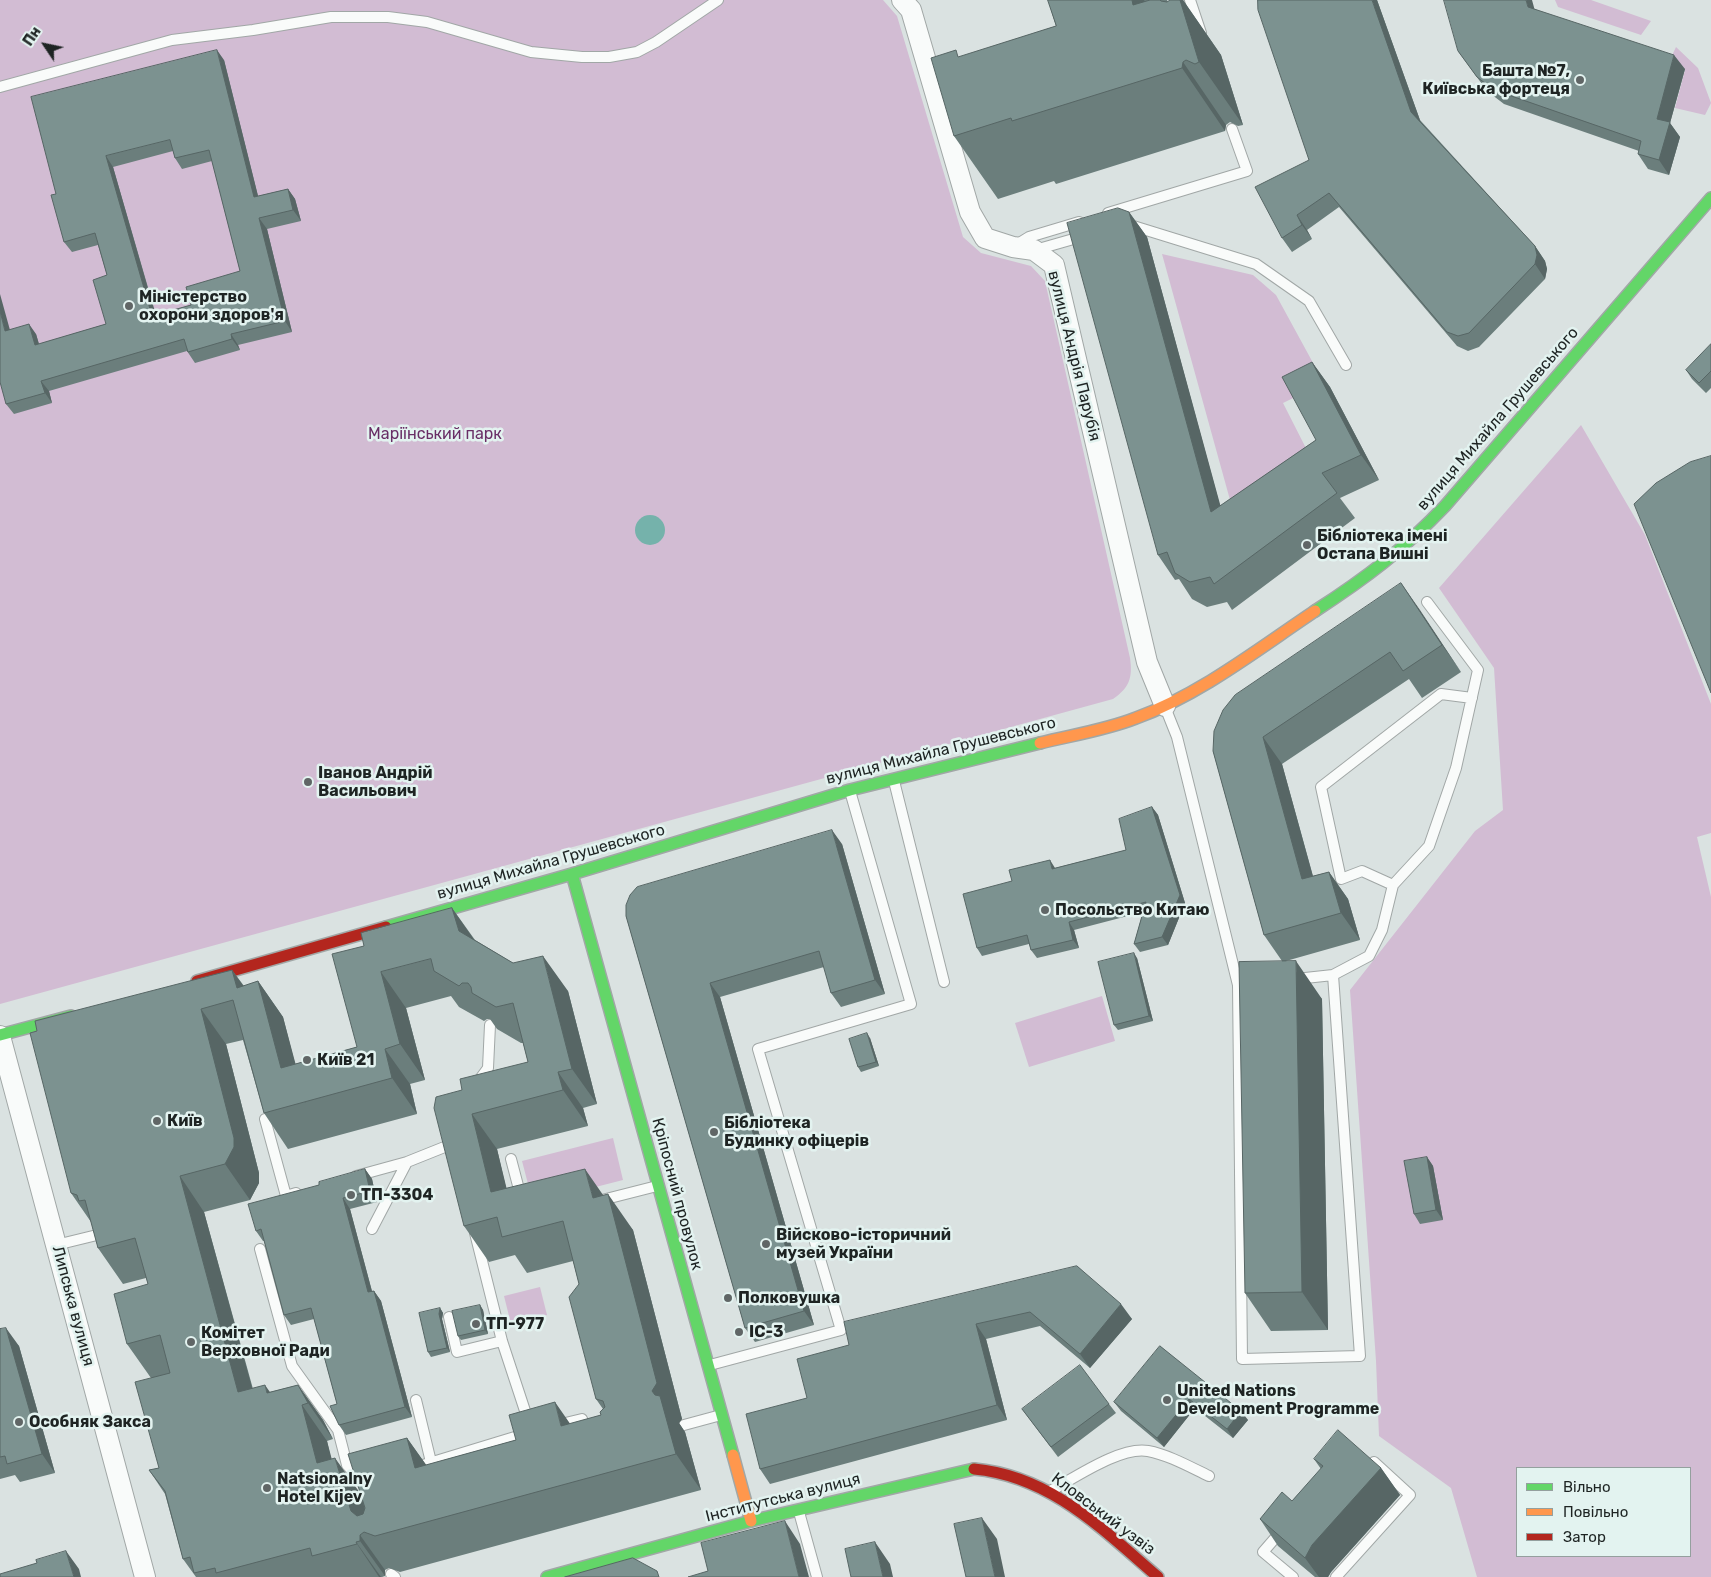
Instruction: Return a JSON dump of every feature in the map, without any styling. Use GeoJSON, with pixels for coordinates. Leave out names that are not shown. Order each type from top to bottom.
{"type":"FeatureCollection","features":[{"type":"Feature","properties":{"kind":"main road","name":"вулиця Михайла Грушевського"},"geometry":{"type":"LineString","coordinates":[[188,983],[572,874],[850,790],[1135,718],[1165,706],[1260,650],[1370,575],[1410,542],[1445,506],[1711,198]]}},
{"type":"Feature","properties":{"kind":"main road","name":"Кріпосний провулок"},"geometry":{"type":"LineString","coordinates":[[572,874],[751,1521]]}},
{"type":"Feature","properties":{"kind":"main road"},"geometry":{"type":"LineString","coordinates":[[0,1035],[82,1013]]}},
{"type":"Feature","properties":{"kind":"main road","name":"Інститутська вулиця"},"geometry":{"type":"LineString","coordinates":[[547,1577],[751,1521],[972,1469],[989,1469],[1010,1473],[1027,1480]]}},
{"type":"Feature","properties":{"kind":"main road","name":"Кловський узвіз"},"geometry":{"type":"LineString","coordinates":[[1027,1480],[1049,1492],[1088,1519],[1158,1577]]}},
{"type":"Feature","properties":{"kind":"street","name":"вулиця Андрія Парубія"},"geometry":{"type":"LineString","coordinates":[[902,0],[911,10],[970,212],[985,238],[1013,247],[1034,250],[1054,265],[1147,662],[1165,706]]}},
{"type":"Feature","properties":{"kind":"street","name":"Липська вулиця"},"geometry":{"type":"LineString","coordinates":[[0,1035],[145,1577]]}},
{"type":"Feature","properties":{"kind":"lane"},"geometry":{"type":"LineString","coordinates":[[0,87],[172,40],[253,30],[330,17],[388,18],[427,22],[531,52],[582,58],[609,57],[637,52],[656,42],[718,0]]}},
{"type":"Feature","properties":{"kind":"lane"},"geometry":{"type":"LineString","coordinates":[[1190,0],[1204,41]]}},
{"type":"Feature","properties":{"kind":"lane"},"geometry":{"type":"LineString","coordinates":[[1013,247],[1029,237],[1247,171],[1232,129]]}},
{"type":"Feature","properties":{"kind":"lane"},"geometry":{"type":"LineString","coordinates":[[1121,227],[1131,225],[1256,264],[1310,301],[1346,366]]}},
{"type":"Feature","properties":{"kind":"lane"},"geometry":{"type":"LineString","coordinates":[[1034,250],[1092,234]]}},
{"type":"Feature","properties":{"kind":"lane"},"geometry":{"type":"LineString","coordinates":[[1287,980],[1333,975],[1369,956],[1382,930],[1393,885],[1428,846],[1456,768],[1478,670],[1427,602]]}},
{"type":"Feature","properties":{"kind":"lane"},"geometry":{"type":"LineString","coordinates":[[1393,885],[1362,871],[1341,879],[1320,787],[1441,694],[1472,698]]}},
{"type":"Feature","properties":{"kind":"lane"},"geometry":{"type":"LineString","coordinates":[[1165,706],[1178,737],[1238,985],[1242,1359],[1360,1356],[1333,975]]}},
{"type":"Feature","properties":{"kind":"lane"},"geometry":{"type":"LineString","coordinates":[[893,779],[944,982]]}},
{"type":"Feature","properties":{"kind":"lane"},"geometry":{"type":"LineString","coordinates":[[708,1365],[840,1330],[758,1049],[911,1004],[850,790]]}},
{"type":"Feature","properties":{"kind":"lane"},"geometry":{"type":"LineString","coordinates":[[1238,985],[1252,984]]}},
{"type":"Feature","properties":{"kind":"lane"},"geometry":{"type":"LineString","coordinates":[[472,1089],[488,1068],[490,1025]]}},
{"type":"Feature","properties":{"kind":"lane"},"geometry":{"type":"LineString","coordinates":[[265,1119],[286,1196],[304,1191]]}},
{"type":"Feature","properties":{"kind":"lane"},"geometry":{"type":"LineString","coordinates":[[341,1180],[407,1162],[453,1144]]}},
{"type":"Feature","properties":{"kind":"lane"},"geometry":{"type":"LineString","coordinates":[[511,1159],[524,1211]]}},
{"type":"Feature","properties":{"kind":"lane"},"geometry":{"type":"LineString","coordinates":[[372,1229],[407,1162]]}},
{"type":"Feature","properties":{"kind":"lane"},"geometry":{"type":"LineString","coordinates":[[589,1203],[658,1186]]}},
{"type":"Feature","properties":{"kind":"lane"},"geometry":{"type":"LineString","coordinates":[[471,1218],[502,1342],[540,1429]]}},
{"type":"Feature","properties":{"kind":"lane"},"geometry":{"type":"LineString","coordinates":[[56,1246],[97,1235]]}},
{"type":"Feature","properties":{"kind":"lane"},"geometry":{"type":"LineString","coordinates":[[260,1249],[292,1366],[338,1430],[347,1465],[368,1485]]}},
{"type":"Feature","properties":{"kind":"lane"},"geometry":{"type":"LineString","coordinates":[[449,1317],[457,1352],[502,1342]]}},
{"type":"Feature","properties":{"kind":"lane"},"geometry":{"type":"LineString","coordinates":[[416,1400],[431,1462]]}},
{"type":"Feature","properties":{"kind":"lane"},"geometry":{"type":"LineString","coordinates":[[684,1425],[721,1414]]}},
{"type":"Feature","properties":{"kind":"lane"},"geometry":{"type":"LineString","coordinates":[[406,1470],[540,1429],[582,1419],[591,1446]]}},
{"type":"Feature","properties":{"kind":"lane"},"geometry":{"type":"LineString","coordinates":[[1049,1492],[1131,1451],[1147,1450],[1164,1455],[1209,1476]]}},
{"type":"Feature","properties":{"kind":"lane"},"geometry":{"type":"LineString","coordinates":[[1336,1577],[1410,1495],[1362,1452]]}},
{"type":"Feature","properties":{"kind":"lane"},"geometry":{"type":"LineString","coordinates":[[799,1511],[817,1577]]}},
{"type":"Feature","properties":{"kind":"lane"},"geometry":{"type":"LineString","coordinates":[[1288,1524],[1263,1552],[1293,1577]]}},
{"type":"Feature","properties":{"kind":"green space","name":"Маріїнський парк"},"geometry":{"type":"Polygon","coordinates":[[[0,0],[883,0],[897,16],[963,237],[981,253],[1031,266],[1045,281],[1130,658],[1131,671],[1129,682],[1123,691],[1113,699],[0,1004],[0,0]]]}},
{"type":"Feature","properties":{"kind":"green space"},"geometry":{"type":"Polygon","coordinates":[[[1555,0],[1591,0],[1651,21],[1641,35],[1558,7],[1555,0]]]}},
{"type":"Feature","properties":{"kind":"green space"},"geometry":{"type":"Polygon","coordinates":[[[1676,47],[1698,68],[1711,103],[1705,115],[1675,108],[1685,70],[1668,64],[1676,47]]]}},
{"type":"Feature","properties":{"kind":"green space"},"geometry":{"type":"Polygon","coordinates":[[[1162,254],[1253,275],[1276,295],[1324,383],[1283,403],[1313,462],[1235,518],[1162,254]]]}},
{"type":"Feature","properties":{"kind":"green space"},"geometry":{"type":"Polygon","coordinates":[[[1581,425],[1645,535],[1711,704],[1711,833],[1697,837],[1711,897],[1711,1577],[1477,1577],[1451,1488],[1379,1436],[1376,1361],[1350,990],[1475,831],[1503,810],[1494,668],[1439,588],[1581,425]]]}},
{"type":"Feature","properties":{"kind":"green space"},"geometry":{"type":"Polygon","coordinates":[[[1102,996],[1115,1041],[1029,1067],[1015,1023],[1102,996]]]}},
{"type":"Feature","properties":{"kind":"green space"},"geometry":{"type":"Polygon","coordinates":[[[613,1138],[623,1180],[533,1203],[522,1161],[613,1138]]]}},
{"type":"Feature","properties":{"kind":"green space"},"geometry":{"type":"Polygon","coordinates":[[[540,1287],[547,1315],[511,1324],[504,1296],[540,1287]]]}},
{"type":"Feature","properties":{"kind":"water"},"geometry":{"type":"Polygon","coordinates":[[[650,515],[661,519],[665,530],[661,541],[650,545],[639,541],[635,530],[639,519],[650,515]]]}},
{"type":"Feature","properties":{"kind":"building"},"geometry":{"type":"Polygon","coordinates":[[[1048,0],[1132,0],[1133,5],[1150,0],[1167,2],[1170,0],[1180,0],[1199,62],[1195,64],[1186,60],[1183,62],[1182,68],[1012,121],[1011,118],[954,136],[931,58],[956,50],[958,57],[1056,26],[1048,0]]]}},
{"type":"Feature","properties":{"kind":"building"},"geometry":{"type":"Polygon","coordinates":[[[1258,0],[1372,0],[1411,112],[1535,246],[1537,255],[1535,264],[1469,333],[1458,336],[1447,332],[1329,193],[1297,215],[1302,225],[1282,238],[1255,187],[1309,160],[1258,10],[1258,0]]]}},
{"type":"Feature","properties":{"kind":"building","name":"Башта №7, Київська фортеця"},"geometry":{"type":"Polygon","coordinates":[[[1444,0],[1526,0],[1528,7],[1674,55],[1657,119],[1670,122],[1659,160],[1638,154],[1641,141],[1494,90],[1477,77],[1458,51],[1444,0]]]}},
{"type":"Feature","properties":{"kind":"building"},"geometry":{"type":"Polygon","coordinates":[[[217,50],[254,197],[288,189],[293,210],[259,218],[285,321],[231,334],[232,339],[188,352],[184,339],[41,381],[45,393],[6,404],[0,382],[0,311],[5,331],[29,324],[35,345],[106,324],[93,280],[107,275],[95,233],[64,242],[51,195],[56,194],[31,97],[217,50]],[[170,140],[106,156],[152,316],[191,305],[186,287],[240,271],[209,150],[175,158],[170,140]]]}},
{"type":"Feature","properties":{"kind":"building"},"geometry":{"type":"Polygon","coordinates":[[[1118,208],[1129,212],[1211,512],[1316,440],[1282,377],[1312,362],[1361,455],[1322,473],[1337,493],[1214,584],[1210,577],[1190,582],[1175,573],[1167,552],[1158,555],[1067,223],[1118,208]]]}},
{"type":"Feature","properties":{"kind":"building"},"geometry":{"type":"Polygon","coordinates":[[[1711,344],[1711,371],[1699,383],[1686,370],[1711,344]]]}},
{"type":"Feature","properties":{"kind":"building"},"geometry":{"type":"Polygon","coordinates":[[[1711,456],[1711,693],[1634,504],[1656,483],[1690,462],[1711,456]]]}},
{"type":"Feature","properties":{"kind":"building"},"geometry":{"type":"Polygon","coordinates":[[[1401,583],[1442,645],[1403,671],[1390,652],[1263,737],[1302,879],[1329,872],[1341,913],[1264,935],[1213,751],[1214,731],[1223,710],[1235,695],[1401,583]]]}},
{"type":"Feature","properties":{"kind":"building"},"geometry":{"type":"Polygon","coordinates":[[[1152,807],[1180,895],[1162,937],[1134,944],[1146,902],[1069,922],[1073,940],[1031,950],[1027,935],[977,948],[963,894],[1012,881],[1009,870],[1050,860],[1052,869],[1126,850],[1119,819],[1152,807]]]}},
{"type":"Feature","properties":{"kind":"building"},"geometry":{"type":"Polygon","coordinates":[[[832,830],[875,980],[831,993],[819,951],[710,983],[804,1311],[745,1328],[626,916],[626,905],[630,895],[637,887],[832,830]]]}},
{"type":"Feature","properties":{"kind":"building"},"geometry":{"type":"Polygon","coordinates":[[[452,908],[459,931],[513,963],[543,956],[572,1069],[558,1072],[563,1090],[472,1114],[491,1192],[585,1169],[593,1198],[608,1194],[657,1383],[652,1391],[655,1395],[660,1396],[676,1454],[375,1536],[364,1532],[360,1535],[360,1541],[356,1542],[357,1544],[312,1556],[310,1548],[216,1573],[215,1568],[194,1573],[190,1557],[183,1559],[165,1491],[149,1470],[159,1468],[135,1382],[170,1373],[160,1335],[127,1344],[114,1294],[148,1284],[135,1238],[98,1248],[85,1200],[79,1201],[77,1195],[71,1193],[30,1033],[37,1031],[35,1021],[232,970],[237,988],[258,981],[281,1068],[357,1047],[332,954],[364,946],[361,933],[452,908]],[[431,959],[381,972],[400,1044],[385,1049],[392,1078],[264,1113],[233,1000],[201,1009],[234,1138],[234,1147],[225,1164],[180,1176],[238,1392],[265,1385],[267,1393],[298,1385],[308,1403],[302,1405],[317,1463],[335,1458],[351,1511],[357,1516],[363,1514],[365,1508],[348,1454],[407,1438],[415,1468],[516,1440],[509,1415],[555,1402],[561,1426],[601,1415],[600,1412],[605,1407],[603,1401],[596,1399],[569,1297],[579,1284],[563,1221],[502,1237],[497,1217],[464,1226],[434,1108],[436,1097],[462,1090],[460,1079],[528,1062],[513,1003],[496,1007],[472,993],[468,983],[462,983],[459,986],[434,971],[431,959]]]}},
{"type":"Feature","properties":{"kind":"building"},"geometry":{"type":"Polygon","coordinates":[[[1134,953],[1149,1016],[1114,1025],[1098,962],[1134,953]]]}},
{"type":"Feature","properties":{"kind":"building"},"geometry":{"type":"Polygon","coordinates":[[[1296,961],[1302,1292],[1245,1293],[1239,962],[1296,961]]]}},
{"type":"Feature","properties":{"kind":"building"},"geometry":{"type":"Polygon","coordinates":[[[867,1033],[876,1062],[858,1067],[849,1039],[867,1033]]]}},
{"type":"Feature","properties":{"kind":"building"},"geometry":{"type":"Polygon","coordinates":[[[1427,1157],[1436,1210],[1414,1214],[1404,1161],[1427,1157]]]}},
{"type":"Feature","properties":{"kind":"building"},"geometry":{"type":"Polygon","coordinates":[[[365,1169],[370,1191],[343,1198],[368,1292],[374,1291],[405,1407],[339,1425],[330,1406],[337,1404],[311,1308],[284,1315],[261,1229],[256,1231],[248,1204],[319,1185],[319,1182],[365,1169]]]}},
{"type":"Feature","properties":{"kind":"building"},"geometry":{"type":"Polygon","coordinates":[[[1077,1266],[1121,1304],[1080,1354],[1030,1312],[976,1324],[997,1405],[760,1469],[746,1414],[807,1398],[797,1359],[849,1345],[844,1322],[1077,1266]]]}},
{"type":"Feature","properties":{"kind":"building"},"geometry":{"type":"Polygon","coordinates":[[[480,1305],[485,1330],[458,1336],[452,1311],[480,1305]]]}},
{"type":"Feature","properties":{"kind":"building"},"geometry":{"type":"Polygon","coordinates":[[[440,1308],[439,1314],[447,1348],[428,1352],[419,1313],[440,1308]]]}},
{"type":"Feature","properties":{"kind":"building"},"geometry":{"type":"Polygon","coordinates":[[[6,1328],[42,1454],[7,1464],[5,1456],[0,1457],[0,1329],[6,1328]]]}},
{"type":"Feature","properties":{"kind":"building","name":"United Nations Development Programme"},"geometry":{"type":"Polygon","coordinates":[[[1160,1346],[1241,1411],[1227,1429],[1189,1399],[1157,1438],[1114,1402],[1160,1346]]]}},
{"type":"Feature","properties":{"kind":"building"},"geometry":{"type":"Polygon","coordinates":[[[1080,1365],[1109,1404],[1051,1447],[1022,1409],[1080,1365]]]}},
{"type":"Feature","properties":{"kind":"building"},"geometry":{"type":"Polygon","coordinates":[[[1338,1430],[1381,1468],[1312,1545],[1305,1558],[1260,1519],[1282,1492],[1292,1501],[1323,1466],[1314,1459],[1338,1430]]]}},
{"type":"Feature","properties":{"kind":"building"},"geometry":{"type":"Polygon","coordinates":[[[982,1518],[995,1577],[966,1577],[954,1524],[982,1518]]]}},
{"type":"Feature","properties":{"kind":"building"},"geometry":{"type":"Polygon","coordinates":[[[785,1521],[799,1577],[688,1577],[708,1571],[701,1543],[785,1521]]]}},
{"type":"Feature","properties":{"kind":"building"},"geometry":{"type":"Polygon","coordinates":[[[875,1542],[883,1577],[851,1577],[845,1549],[875,1542]]]}},
{"type":"Feature","properties":{"kind":"building"},"geometry":{"type":"Polygon","coordinates":[[[66,1551],[74,1577],[0,1577],[0,1574],[37,1563],[36,1560],[66,1551]]]}},
{"type":"Feature","properties":{"kind":"building"},"geometry":{"type":"Polygon","coordinates":[[[633,1558],[657,1571],[659,1577],[565,1577],[633,1558]]]}},
{"type":"Feature","properties":{"kind":"traffic: fast"},"geometry":{"type":"LineString","coordinates":[[1315,611],[1383,563],[1445,506],[1711,198]]}},
{"type":"Feature","properties":{"kind":"traffic: fast"},"geometry":{"type":"LineString","coordinates":[[386,927],[572,874],[850,790],[1040,743]]}},
{"type":"Feature","properties":{"kind":"traffic: fast"},"geometry":{"type":"LineString","coordinates":[[572,874],[733,1455]]}},
{"type":"Feature","properties":{"kind":"traffic: fast"},"geometry":{"type":"LineString","coordinates":[[0,1035],[71,1016]]}},
{"type":"Feature","properties":{"kind":"traffic: fast"},"geometry":{"type":"LineString","coordinates":[[547,1577],[751,1521],[974,1469]]}},
{"type":"Feature","properties":{"kind":"traffic: slow"},"geometry":{"type":"LineString","coordinates":[[1040,743],[1113,726],[1160,708],[1206,684],[1315,611]]}},
{"type":"Feature","properties":{"kind":"traffic: slow"},"geometry":{"type":"LineString","coordinates":[[733,1455],[751,1521]]}},
{"type":"Feature","properties":{"kind":"traffic: jam"},"geometry":{"type":"LineString","coordinates":[[197,981],[386,927]]}},
{"type":"Feature","properties":{"kind":"traffic: jam"},"geometry":{"type":"LineString","coordinates":[[974,1469],[1002,1474],[1027,1482],[1051,1494],[1095,1524],[1158,1577]]}},
{"type":"Feature","properties":{"kind":"place","name":"Башта №7, Київська фортеця"},"geometry":{"type":"Point","coordinates":[1580,80]}},
{"type":"Feature","properties":{"kind":"place","name":"Міністерство охорони здоров'я"},"geometry":{"type":"Point","coordinates":[129,306]}},
{"type":"Feature","properties":{"kind":"place","name":"Бібліотека імені Остапа Вишні"},"geometry":{"type":"Point","coordinates":[1307,545]}},
{"type":"Feature","properties":{"kind":"place","name":"Іванов Андрій Васильович"},"geometry":{"type":"Point","coordinates":[308,782]}},
{"type":"Feature","properties":{"kind":"place","name":"Посольство Китаю"},"geometry":{"type":"Point","coordinates":[1045,910]}},
{"type":"Feature","properties":{"kind":"place","name":"Київ 21"},"geometry":{"type":"Point","coordinates":[307,1060]}},
{"type":"Feature","properties":{"kind":"place","name":"Київ"},"geometry":{"type":"Point","coordinates":[157,1121]}},
{"type":"Feature","properties":{"kind":"place","name":"Бібліотека Будинку офіцерів"},"geometry":{"type":"Point","coordinates":[714,1132]}},
{"type":"Feature","properties":{"kind":"place","name":"ТП-3304"},"geometry":{"type":"Point","coordinates":[351,1195]}},
{"type":"Feature","properties":{"kind":"place","name":"Війсково-історичний музей України"},"geometry":{"type":"Point","coordinates":[766,1244]}},
{"type":"Feature","properties":{"kind":"place","name":"Полковушка"},"geometry":{"type":"Point","coordinates":[728,1298]}},
{"type":"Feature","properties":{"kind":"place","name":"ТП-977"},"geometry":{"type":"Point","coordinates":[476,1324]}},
{"type":"Feature","properties":{"kind":"place","name":"ІС-3"},"geometry":{"type":"Point","coordinates":[739,1332]}},
{"type":"Feature","properties":{"kind":"place","name":"Комітет Верховної Ради"},"geometry":{"type":"Point","coordinates":[191,1342]}},
{"type":"Feature","properties":{"kind":"place","name":"United Nations Development Programme"},"geometry":{"type":"Point","coordinates":[1167,1400]}},
{"type":"Feature","properties":{"kind":"place","name":"Особняк Закса"},"geometry":{"type":"Point","coordinates":[19,1422]}},
{"type":"Feature","properties":{"kind":"place","name":"Natsionalny Hotel Kijev"},"geometry":{"type":"Point","coordinates":[267,1488]}}]}
